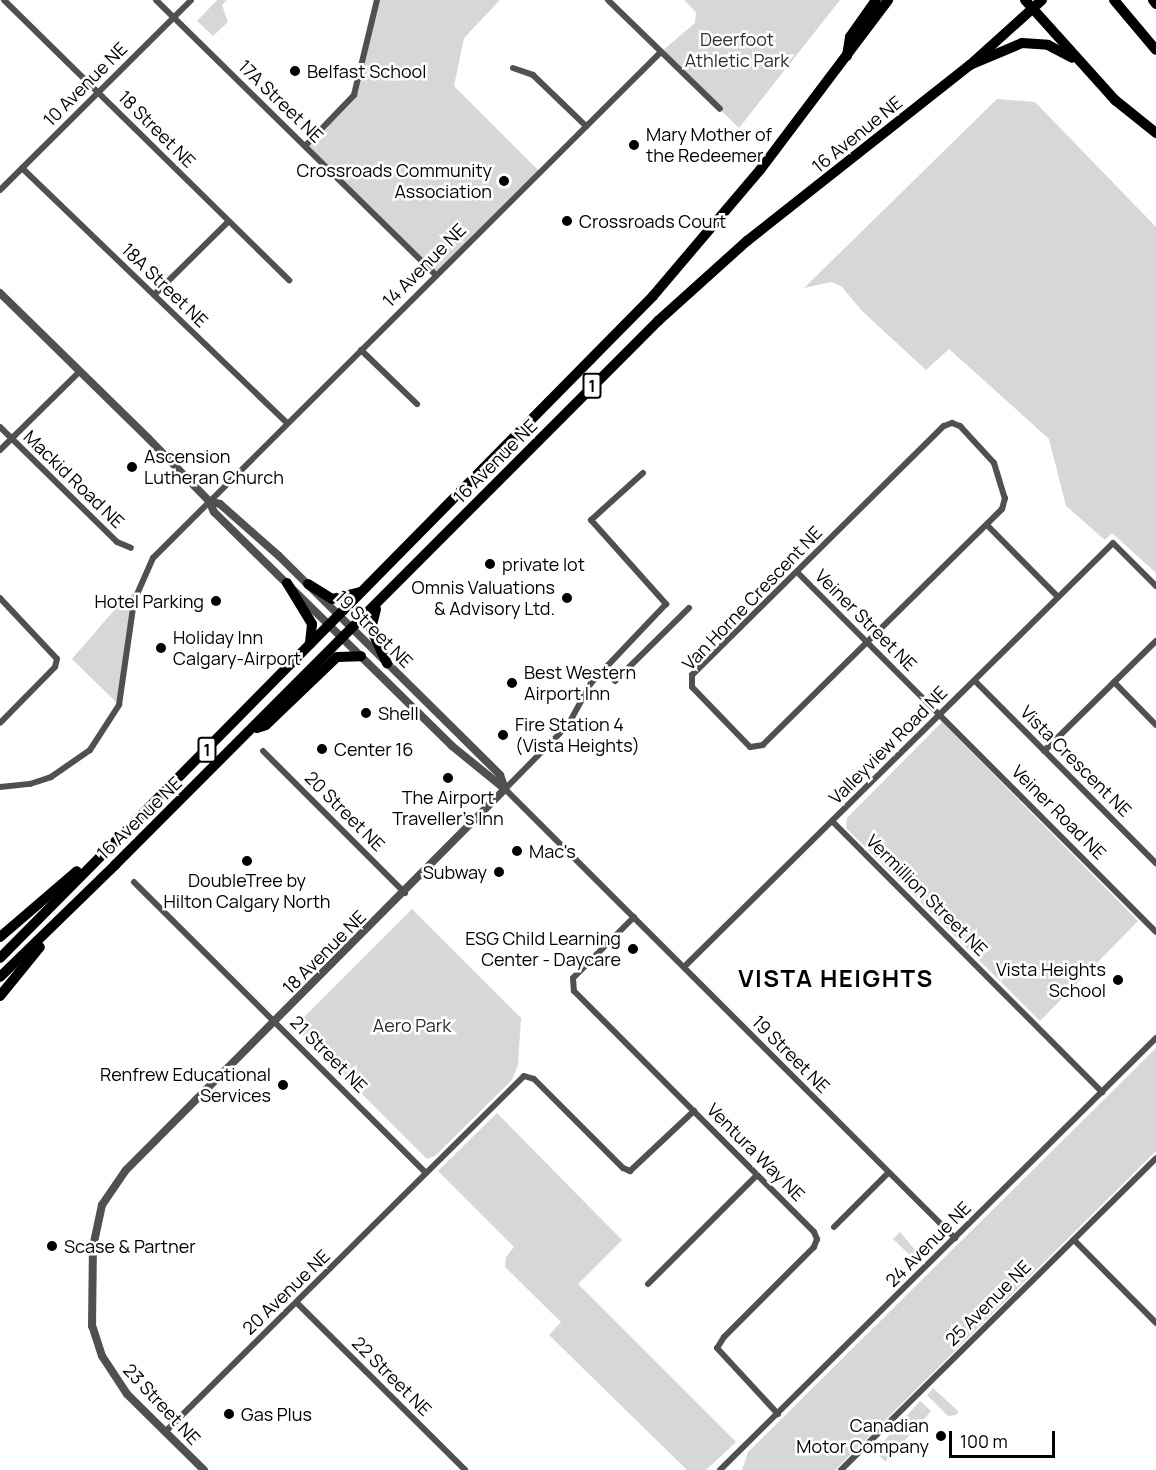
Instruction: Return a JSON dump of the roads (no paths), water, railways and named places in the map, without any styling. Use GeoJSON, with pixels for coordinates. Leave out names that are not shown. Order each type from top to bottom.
{"type":"FeatureCollection","features":[{"type":"Feature","properties":{"kind":"highway"},"geometry":{"type":"LineString","coordinates":[[847,56],[850,37],[876,0]]}},
{"type":"Feature","properties":{"kind":"highway","name":"16 Avenue NE"},"geometry":{"type":"LineString","coordinates":[[0,958],[364,592],[676,272],[847,56],[888,0]]}},
{"type":"Feature","properties":{"kind":"highway","name":"16 Avenue NE"},"geometry":{"type":"LineString","coordinates":[[0,977],[251,730],[658,321],[747,241],[970,65],[1029,4],[1042,0]]}},
{"type":"Feature","properties":{"kind":"highway"},"geometry":{"type":"LineString","coordinates":[[1114,0],[1156,50]]}},
{"type":"Feature","properties":{"kind":"highway"},"geometry":{"type":"LineString","coordinates":[[1153,0],[1156,4]]}},
{"type":"Feature","properties":{"kind":"highway"},"geometry":{"type":"LineString","coordinates":[[1029,4],[1079,63],[1115,100],[1156,133]]}},
{"type":"Feature","properties":{"kind":"highway"},"geometry":{"type":"LineString","coordinates":[[970,65],[1022,43],[1048,45],[1079,63]]}},
{"type":"Feature","properties":{"kind":"highway"},"geometry":{"type":"LineString","coordinates":[[287,583],[312,624],[310,645]]}},
{"type":"Feature","properties":{"kind":"highway"},"geometry":{"type":"LineString","coordinates":[[308,584],[332,599],[364,592]]}},
{"type":"Feature","properties":{"kind":"highway"},"geometry":{"type":"LineString","coordinates":[[380,601],[371,628],[387,664]]}},
{"type":"Feature","properties":{"kind":"highway"},"geometry":{"type":"LineString","coordinates":[[251,730],[266,725],[337,657],[361,656]]}},
{"type":"Feature","properties":{"kind":"highway"},"geometry":{"type":"LineString","coordinates":[[0,937],[102,855]]}},
{"type":"Feature","properties":{"kind":"highway"},"geometry":{"type":"LineString","coordinates":[[0,996],[70,908]]}},
{"type":"Feature","properties":{"kind":"street","name":"18 Street NE"},"geometry":{"type":"LineString","coordinates":[[4,0],[289,280]]}},
{"type":"Feature","properties":{"kind":"street","name":"17A Street NE"},"geometry":{"type":"LineString","coordinates":[[156,0],[436,274]]}},
{"type":"Feature","properties":{"kind":"street","name":"10 Avenue NE"},"geometry":{"type":"LineString","coordinates":[[0,190],[191,0]]}},
{"type":"Feature","properties":{"kind":"street"},"geometry":{"type":"LineString","coordinates":[[305,147],[354,95],[377,0]]}},
{"type":"Feature","properties":{"kind":"street"},"geometry":{"type":"LineString","coordinates":[[608,0],[720,109]]}},
{"type":"Feature","properties":{"kind":"street","name":"14 Avenue NE"},"geometry":{"type":"LineString","coordinates":[[0,787],[30,784],[71,766],[106,730],[124,687],[132,612],[139,584],[153,558],[661,52]]}},
{"type":"Feature","properties":{"kind":"street"},"geometry":{"type":"LineString","coordinates":[[513,68],[533,75],[586,126]]}},
{"type":"Feature","properties":{"kind":"street","name":"18A Street NE"},"geometry":{"type":"LineString","coordinates":[[22,168],[286,423]]}},
{"type":"Feature","properties":{"kind":"street"},"geometry":{"type":"LineString","coordinates":[[154,296],[228,222]]}},
{"type":"Feature","properties":{"kind":"street","name":"19 Street NE"},"geometry":{"type":"LineString","coordinates":[[0,293],[209,501],[213,512],[452,746],[505,789],[955,1238]]}},
{"type":"Feature","properties":{"kind":"street"},"geometry":{"type":"LineString","coordinates":[[361,350],[417,404]]}},
{"type":"Feature","properties":{"kind":"street"},"geometry":{"type":"LineString","coordinates":[[0,450],[80,371]]}},
{"type":"Feature","properties":{"kind":"street","name":"Van Horne Crescent NE"},"geometry":{"type":"LineString","coordinates":[[948,424],[960,426],[999,474],[1005,504],[987,525],[760,747],[750,747],[690,685],[692,675],[797,572],[948,424]]}},
{"type":"Feature","properties":{"kind":"street","name":"Mackid Road NE"},"geometry":{"type":"LineString","coordinates":[[0,427],[117,542],[131,548]]}},
{"type":"Feature","properties":{"kind":"street","name":"18 Avenue NE"},"geometry":{"type":"LineString","coordinates":[[102,1356],[92,1326],[93,1247],[102,1205],[126,1170],[405,893],[568,725],[591,683],[666,604],[591,520],[643,473]]}},
{"type":"Feature","properties":{"kind":"street","name":"19 Street NE"},"geometry":{"type":"LineString","coordinates":[[209,501],[220,504],[308,584],[500,775],[505,789]]}},
{"type":"Feature","properties":{"kind":"street"},"geometry":{"type":"LineString","coordinates":[[987,525],[1058,597]]}},
{"type":"Feature","properties":{"kind":"street","name":"Valleyview Road NE"},"geometry":{"type":"LineString","coordinates":[[684,967],[1113,543],[1156,586]]}},
{"type":"Feature","properties":{"kind":"street","name":"Veiner Street NE"},"geometry":{"type":"LineString","coordinates":[[797,572],[939,716]]}},
{"type":"Feature","properties":{"kind":"street"},"geometry":{"type":"LineString","coordinates":[[0,598],[57,659],[55,667],[0,723]]}},
{"type":"Feature","properties":{"kind":"street"},"geometry":{"type":"LineString","coordinates":[[615,681],[689,608]]}},
{"type":"Feature","properties":{"kind":"street"},"geometry":{"type":"LineString","coordinates":[[1044,751],[1156,641]]}},
{"type":"Feature","properties":{"kind":"street","name":"Vista Crescent NE"},"geometry":{"type":"LineString","coordinates":[[975,681],[1156,863]]}},
{"type":"Feature","properties":{"kind":"street"},"geometry":{"type":"LineString","coordinates":[[1114,682],[1156,724]]}},
{"type":"Feature","properties":{"kind":"street","name":"Veiner Road NE"},"geometry":{"type":"LineString","coordinates":[[939,716],[1156,932]]}},
{"type":"Feature","properties":{"kind":"street","name":"20 Street NE"},"geometry":{"type":"LineString","coordinates":[[263,751],[405,893]]}},
{"type":"Feature","properties":{"kind":"street","name":"Vermillion Street NE"},"geometry":{"type":"LineString","coordinates":[[832,821],[1102,1092]]}},
{"type":"Feature","properties":{"kind":"street","name":"21 Street NE"},"geometry":{"type":"LineString","coordinates":[[134,882],[426,1173]]}},
{"type":"Feature","properties":{"kind":"street","name":"Ventura Way NE"},"geometry":{"type":"LineString","coordinates":[[634,917],[571,984],[758,1175],[817,1239],[814,1246],[724,1337],[717,1348],[778,1414]]}},
{"type":"Feature","properties":{"kind":"street","name":"24 Avenue NE"},"geometry":{"type":"LineString","coordinates":[[721,1470],[1156,1038]]}},
{"type":"Feature","properties":{"kind":"street","name":"20 Avenue NE"},"geometry":{"type":"LineString","coordinates":[[166,1431],[524,1076],[534,1079],[623,1168],[630,1171],[694,1111]]}},
{"type":"Feature","properties":{"kind":"street","name":"25 Avenue NE"},"geometry":{"type":"LineString","coordinates":[[841,1470],[1156,1158]]}},
{"type":"Feature","properties":{"kind":"street"},"geometry":{"type":"LineString","coordinates":[[834,1227],[888,1173]]}},
{"type":"Feature","properties":{"kind":"street"},"geometry":{"type":"LineString","coordinates":[[648,1284],[758,1175]]}},
{"type":"Feature","properties":{"kind":"street"},"geometry":{"type":"LineString","coordinates":[[1074,1240],[1156,1323]]}},
{"type":"Feature","properties":{"kind":"street","name":"22 Street NE"},"geometry":{"type":"LineString","coordinates":[[297,1303],[465,1470]]}},
{"type":"Feature","properties":{"kind":"street","name":"23 Street NE"},"geometry":{"type":"LineString","coordinates":[[102,1356],[127,1394],[204,1470]]}},
{"type":"Feature","properties":{"kind":"place","name":"Belfast School"},"geometry":{"type":"Point","coordinates":[295,71]}},
{"type":"Feature","properties":{"kind":"place","name":"Mary Mother of the Redeemer"},"geometry":{"type":"Point","coordinates":[634,145]}},
{"type":"Feature","properties":{"kind":"place","name":"Crossroads Community Association"},"geometry":{"type":"Point","coordinates":[504,181]}},
{"type":"Feature","properties":{"kind":"place","name":"Crossroads Court"},"geometry":{"type":"Point","coordinates":[567,221]}},
{"type":"Feature","properties":{"kind":"place","name":"Ascension Lutheran Church"},"geometry":{"type":"Point","coordinates":[132,467]}},
{"type":"Feature","properties":{"kind":"place","name":"private lot"},"geometry":{"type":"Point","coordinates":[490,564]}},
{"type":"Feature","properties":{"kind":"place","name":"Omnis Valuations & Advisory Ltd."},"geometry":{"type":"Point","coordinates":[567,598]}},
{"type":"Feature","properties":{"kind":"place","name":"Hotel Parking"},"geometry":{"type":"Point","coordinates":[216,601]}},
{"type":"Feature","properties":{"kind":"place","name":"Holiday Inn Calgary-Airport"},"geometry":{"type":"Point","coordinates":[161,648]}},
{"type":"Feature","properties":{"kind":"place","name":"Best Western Airport Inn"},"geometry":{"type":"Point","coordinates":[512,683]}},
{"type":"Feature","properties":{"kind":"place","name":"Shell"},"geometry":{"type":"Point","coordinates":[366,713]}},
{"type":"Feature","properties":{"kind":"place","name":"Fire Station 4 (Vista Heights)"},"geometry":{"type":"Point","coordinates":[503,735]}},
{"type":"Feature","properties":{"kind":"place","name":"Center 16"},"geometry":{"type":"Point","coordinates":[322,749]}},
{"type":"Feature","properties":{"kind":"place","name":"The Airport Traveller's Inn"},"geometry":{"type":"Point","coordinates":[448,778]}},
{"type":"Feature","properties":{"kind":"place","name":"Mac's"},"geometry":{"type":"Point","coordinates":[517,851]}},
{"type":"Feature","properties":{"kind":"place","name":"DoubleTree by Hilton Calgary North"},"geometry":{"type":"Point","coordinates":[247,861]}},
{"type":"Feature","properties":{"kind":"place","name":"Subway"},"geometry":{"type":"Point","coordinates":[499,872]}},
{"type":"Feature","properties":{"kind":"place","name":"ESG Child Learning Center - Daycare"},"geometry":{"type":"Point","coordinates":[633,949]}},
{"type":"Feature","properties":{"kind":"place","name":"Vista Heights School"},"geometry":{"type":"Point","coordinates":[1118,980]}},
{"type":"Feature","properties":{"kind":"place","name":"Renfrew Educational Services"},"geometry":{"type":"Point","coordinates":[283,1085]}},
{"type":"Feature","properties":{"kind":"place","name":"Scase & Partner"},"geometry":{"type":"Point","coordinates":[52,1246]}},
{"type":"Feature","properties":{"kind":"place","name":"Gas Plus"},"geometry":{"type":"Point","coordinates":[229,1414]}},
{"type":"Feature","properties":{"kind":"place","name":"Canadian Motor Company"},"geometry":{"type":"Point","coordinates":[941,1436]}},
{"type":"Feature","properties":{"kind":"district","name":"VISTA HEIGHTS"},"geometry":{"type":"Point","coordinates":[836,978]}},
{"type":"Feature","properties":{"kind":"park label","name":"Deerfoot Athletic Park"},"geometry":{"type":"Point","coordinates":[737,50]}},
{"type":"Feature","properties":{"kind":"park label","name":"Aero Park"},"geometry":{"type":"Point","coordinates":[412,1025]}}]}
